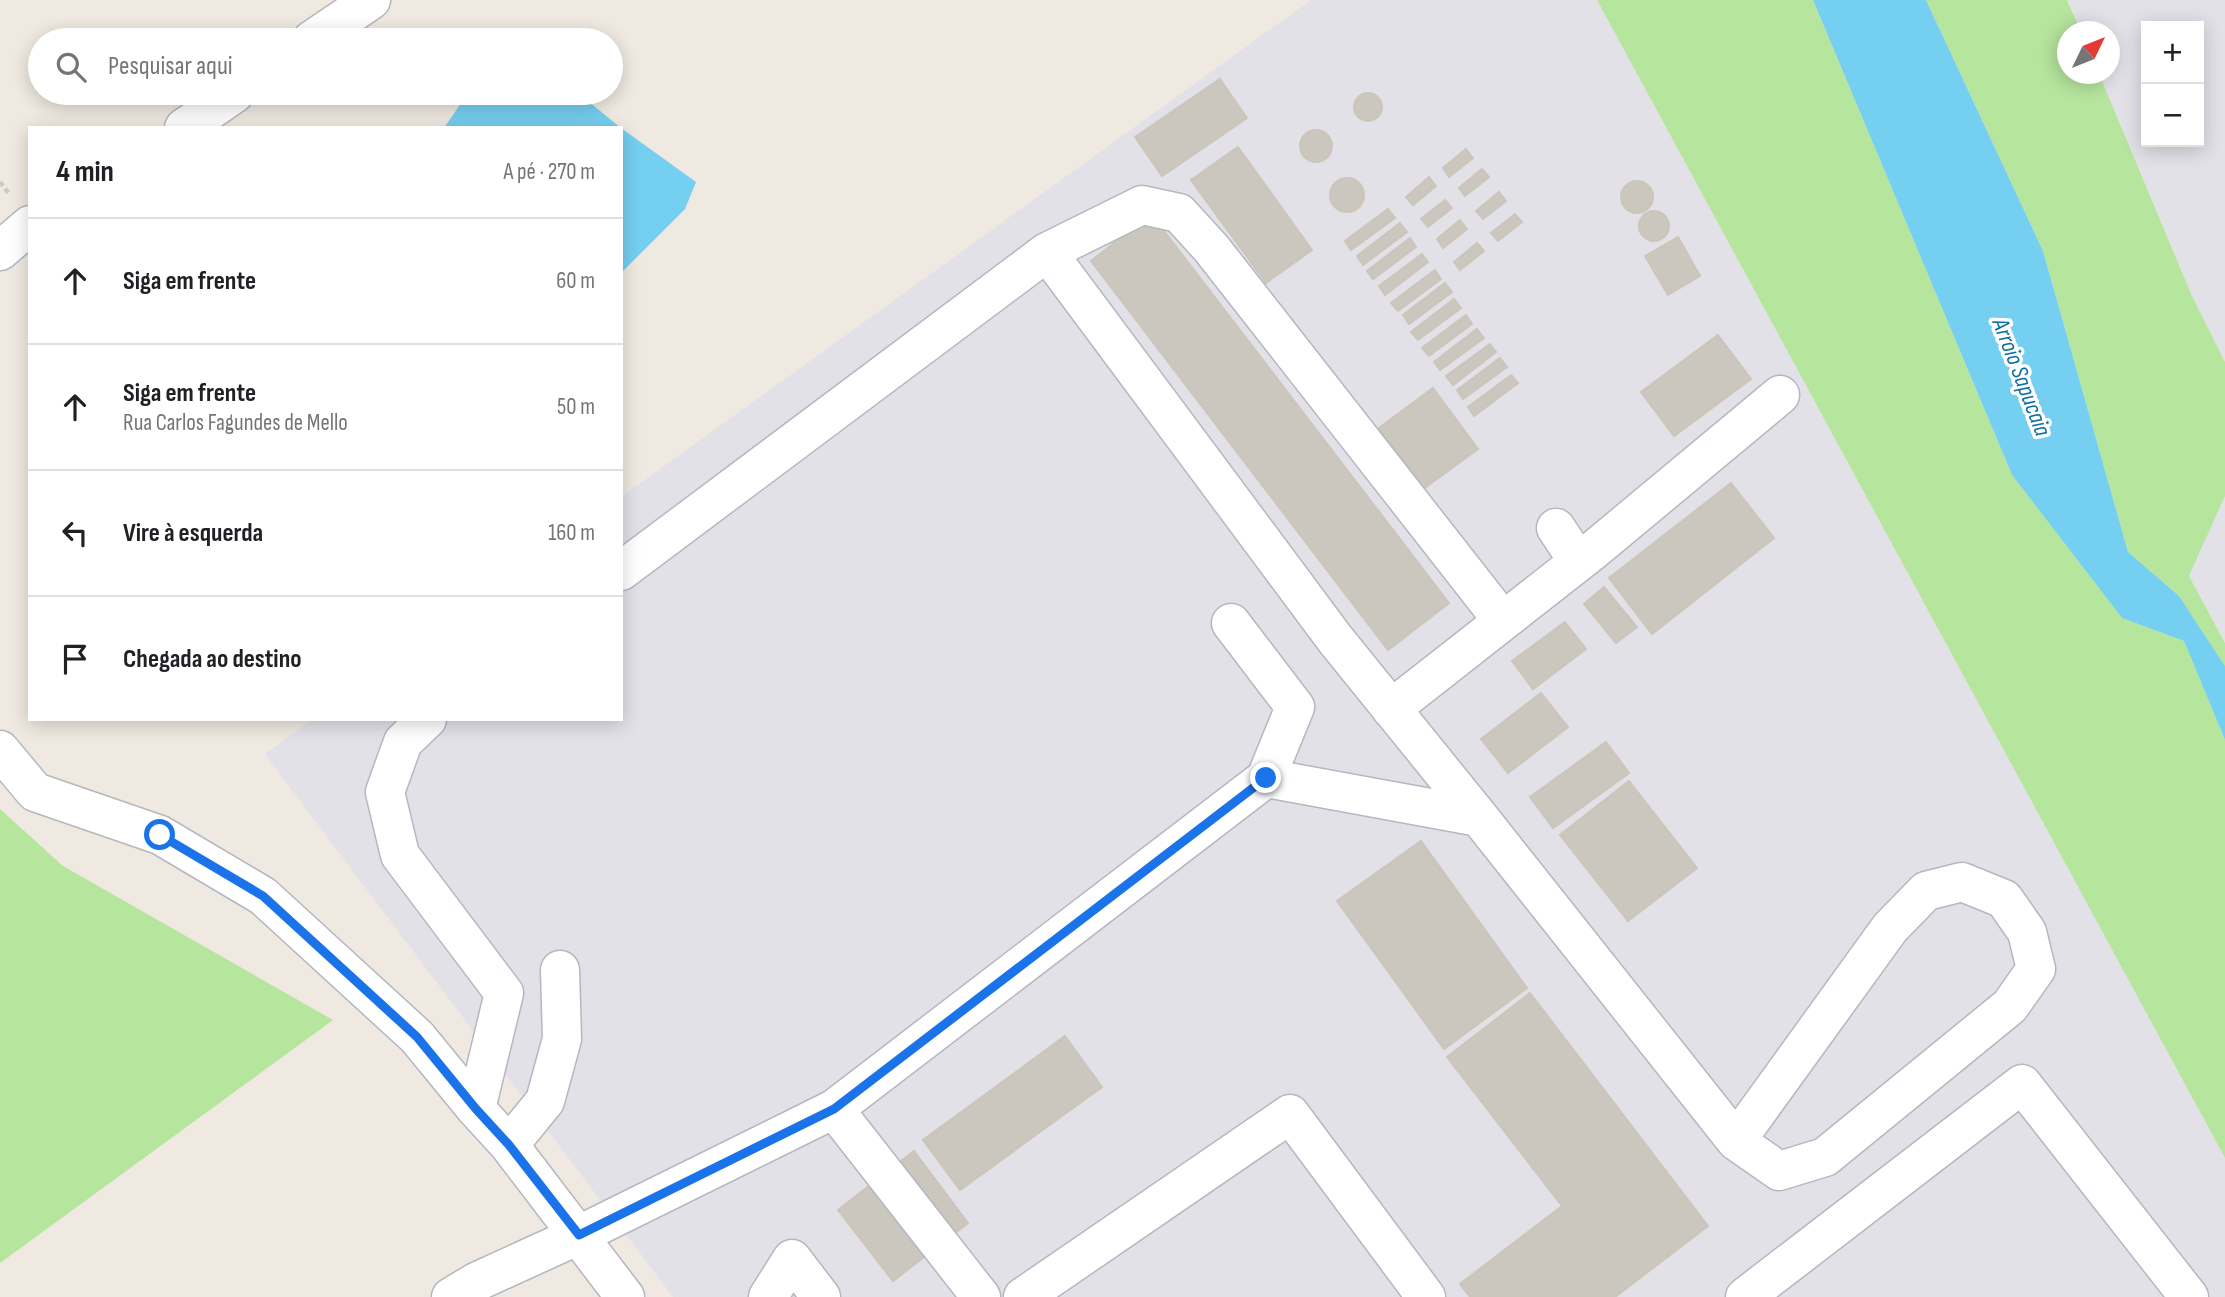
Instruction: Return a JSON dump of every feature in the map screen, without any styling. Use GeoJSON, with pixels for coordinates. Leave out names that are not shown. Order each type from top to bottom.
{"type":"FeatureCollection","features":[{"type":"Feature","properties":{"kind":"street"},"geometry":{"type":"LineString","coordinates":[[330,28],[371,0]]}},
{"type":"Feature","properties":{"kind":"street"},"geometry":{"type":"LineString","coordinates":[[187,126],[218,105]]}},
{"type":"Feature","properties":{"kind":"street"},"geometry":{"type":"LineString","coordinates":[[623,570],[1047,252],[1142,205],[1179,213],[1211,248],[1503,621]]}},
{"type":"Feature","properties":{"kind":"street"},"geometry":{"type":"LineString","coordinates":[[0,251],[28,227]]}},
{"type":"Feature","properties":{"kind":"street"},"geometry":{"type":"LineString","coordinates":[[1047,252],[1335,639],[1735,1141],[1779,1171],[1825,1157],[2010,1006],[2036,969],[2026,932],[2004,899],[1962,882],[1926,891],[1890,928],[1735,1141]]}},
{"type":"Feature","properties":{"kind":"street"},"geometry":{"type":"LineString","coordinates":[[1391,709],[1578,561],[1780,395]]}},
{"type":"Feature","properties":{"kind":"street"},"geometry":{"type":"LineString","coordinates":[[1556,528],[1578,561]]}},
{"type":"Feature","properties":{"kind":"street"},"geometry":{"type":"LineString","coordinates":[[451,1297],[476,1282],[579,1235],[834,1109],[1266,778],[1295,707],[1231,623]]}},
{"type":"Feature","properties":{"kind":"street"},"geometry":{"type":"LineString","coordinates":[[425,721],[403,741],[385,792],[400,855],[505,993],[476,1109]]}},
{"type":"Feature","properties":{"kind":"street"},"geometry":{"type":"LineString","coordinates":[[0,750],[35,792],[160,835],[263,896],[417,1037],[509,1145],[625,1297]]}},
{"type":"Feature","properties":{"kind":"street"},"geometry":{"type":"LineString","coordinates":[[1266,778],[1479,817]]}},
{"type":"Feature","properties":{"kind":"street"},"geometry":{"type":"LineString","coordinates":[[509,1145],[545,1101],[562,1039],[560,970]]}},
{"type":"Feature","properties":{"kind":"street"},"geometry":{"type":"LineString","coordinates":[[1745,1297],[2022,1084],[2189,1297]]}},
{"type":"Feature","properties":{"kind":"street"},"geometry":{"type":"LineString","coordinates":[[834,1109],[981,1297]]}},
{"type":"Feature","properties":{"kind":"street"},"geometry":{"type":"LineString","coordinates":[[1023,1297],[1290,1114],[1426,1297]]}},
{"type":"Feature","properties":{"kind":"street"},"geometry":{"type":"LineString","coordinates":[[768,1297],[792,1259],[821,1297]]}},
{"type":"Feature","properties":{"kind":"shaded area"},"geometry":{"type":"Polygon","coordinates":[[[1311,0],[1597,0],[2225,1158],[2225,1297],[673,1297],[265,754],[310,721],[623,721],[623,496],[1311,0]]]}},
{"type":"Feature","properties":{"kind":"shaded area"},"geometry":{"type":"Polygon","coordinates":[[[2068,0],[2225,0],[2225,362],[2192,296],[2103,84],[2120,84],[2120,21],[2077,21],[2068,0]]]}},
{"type":"Feature","properties":{"kind":"shaded area"},"geometry":{"type":"Polygon","coordinates":[[[2225,496],[2225,642],[2189,576],[2225,496]]]}},
{"type":"Feature","properties":{"kind":"green space"},"geometry":{"type":"Polygon","coordinates":[[[1597,0],[1813,0],[2012,475],[2122,618],[2184,641],[2225,740],[2225,1158],[1597,0]]]}},
{"type":"Feature","properties":{"kind":"green space"},"geometry":{"type":"Polygon","coordinates":[[[1926,0],[2067,0],[2076,21],[2057,21],[2057,84],[2103,84],[2192,296],[2225,362],[2225,496],[2189,576],[2225,643],[2225,666],[2179,596],[2128,552],[2043,251],[1926,0]]]}},
{"type":"Feature","properties":{"kind":"green space"},"geometry":{"type":"Polygon","coordinates":[[[0,809],[63,866],[333,1020],[0,1263],[0,809]]]}},
{"type":"Feature","properties":{"kind":"water","name":"Arroio Sapucaia"},"geometry":{"type":"Polygon","coordinates":[[[1813,0],[1926,0],[2043,251],[2128,552],[2179,596],[2225,666],[2225,740],[2184,641],[2122,618],[2012,475],[1813,0]]]}},
{"type":"Feature","properties":{"kind":"water"},"geometry":{"type":"Polygon","coordinates":[[[460,105],[593,105],[619,126],[445,126],[460,105]]]}},
{"type":"Feature","properties":{"kind":"water"},"geometry":{"type":"Polygon","coordinates":[[[623,129],[696,182],[685,209],[623,271],[623,129]]]}},
{"type":"Feature","properties":{"kind":"building"},"geometry":{"type":"Polygon","coordinates":[[[1220,79],[1247,118],[1162,176],[1135,137],[1220,79]]]}},
{"type":"Feature","properties":{"kind":"building"},"geometry":{"type":"Polygon","coordinates":[[[1368,93],[1378,97],[1382,107],[1378,117],[1368,121],[1358,117],[1354,107],[1358,97],[1368,93]]]}},
{"type":"Feature","properties":{"kind":"building"},"geometry":{"type":"Polygon","coordinates":[[[1316,130],[1327,135],[1332,146],[1327,157],[1316,162],[1305,157],[1300,146],[1305,135],[1316,130]]]}},
{"type":"Feature","properties":{"kind":"building"},"geometry":{"type":"Polygon","coordinates":[[[1238,147],[1312,250],[1266,283],[1191,180],[1238,147]]]}},
{"type":"Feature","properties":{"kind":"building"},"geometry":{"type":"Polygon","coordinates":[[[1466,149],[1473,158],[1449,177],[1443,168],[1466,149]]]}},
{"type":"Feature","properties":{"kind":"building"},"geometry":{"type":"Polygon","coordinates":[[[1482,169],[1489,177],[1465,196],[1459,188],[1482,169]]]}},
{"type":"Feature","properties":{"kind":"building"},"geometry":{"type":"Polygon","coordinates":[[[1429,177],[1436,186],[1413,205],[1406,197],[1429,177]]]}},
{"type":"Feature","properties":{"kind":"building"},"geometry":{"type":"Polygon","coordinates":[[[1347,178],[1359,183],[1364,195],[1359,207],[1347,212],[1335,207],[1330,195],[1335,183],[1347,178]]]}},
{"type":"Feature","properties":{"kind":"building"},"geometry":{"type":"Polygon","coordinates":[[[1637,181],[1648,186],[1653,197],[1648,208],[1637,213],[1626,208],[1621,197],[1626,186],[1637,181]]]}},
{"type":"Feature","properties":{"kind":"building"},"geometry":{"type":"Polygon","coordinates":[[[1499,192],[1506,201],[1483,219],[1476,211],[1499,192]]]}},
{"type":"Feature","properties":{"kind":"building"},"geometry":{"type":"Polygon","coordinates":[[[1445,200],[1452,208],[1428,227],[1421,219],[1445,200]]]}},
{"type":"Feature","properties":{"kind":"building"},"geometry":{"type":"Polygon","coordinates":[[[1388,209],[1395,218],[1351,250],[1345,241],[1388,209]]]}},
{"type":"Feature","properties":{"kind":"building"},"geometry":{"type":"Polygon","coordinates":[[[1654,211],[1660,212],[1668,220],[1668,232],[1660,240],[1654,241],[1648,240],[1640,232],[1639,226],[1640,220],[1648,212],[1654,211]]]}},
{"type":"Feature","properties":{"kind":"building"},"geometry":{"type":"Polygon","coordinates":[[[1151,214],[1449,603],[1388,650],[1091,261],[1151,214]]]}},
{"type":"Feature","properties":{"kind":"building"},"geometry":{"type":"Polygon","coordinates":[[[1515,214],[1522,222],[1498,241],[1491,233],[1515,214]]]}},
{"type":"Feature","properties":{"kind":"building"},"geometry":{"type":"Polygon","coordinates":[[[1460,220],[1467,229],[1443,248],[1437,239],[1460,220]]]}},
{"type":"Feature","properties":{"kind":"building"},"geometry":{"type":"Polygon","coordinates":[[[1400,223],[1407,232],[1363,265],[1357,256],[1400,223]]]}},
{"type":"Feature","properties":{"kind":"building"},"geometry":{"type":"Polygon","coordinates":[[[1678,237],[1700,276],[1668,295],[1645,256],[1678,237]]]}},
{"type":"Feature","properties":{"kind":"building"},"geometry":{"type":"Polygon","coordinates":[[[1410,238],[1416,247],[1373,279],[1367,271],[1410,238]]]}},
{"type":"Feature","properties":{"kind":"building"},"geometry":{"type":"Polygon","coordinates":[[[1477,243],[1484,251],[1460,270],[1454,262],[1477,243]]]}},
{"type":"Feature","properties":{"kind":"building"},"geometry":{"type":"Polygon","coordinates":[[[1422,254],[1428,262],[1385,295],[1379,286],[1422,254]]]}},
{"type":"Feature","properties":{"kind":"building"},"geometry":{"type":"Polygon","coordinates":[[[1435,270],[1441,279],[1398,311],[1391,303],[1435,270]]]}},
{"type":"Feature","properties":{"kind":"building"},"geometry":{"type":"Polygon","coordinates":[[[1445,283],[1452,292],[1409,324],[1403,315],[1445,283]]]}},
{"type":"Feature","properties":{"kind":"building"},"geometry":{"type":"Polygon","coordinates":[[[1454,299],[1461,308],[1418,340],[1411,332],[1454,299]]]}},
{"type":"Feature","properties":{"kind":"building"},"geometry":{"type":"Polygon","coordinates":[[[1466,315],[1472,324],[1429,356],[1422,348],[1466,315]]]}},
{"type":"Feature","properties":{"kind":"building"},"geometry":{"type":"Polygon","coordinates":[[[1477,329],[1484,338],[1440,370],[1434,362],[1477,329]]]}},
{"type":"Feature","properties":{"kind":"building"},"geometry":{"type":"Polygon","coordinates":[[[1718,335],[1751,379],[1674,436],[1641,392],[1718,335]]]}},
{"type":"Feature","properties":{"kind":"building"},"geometry":{"type":"Polygon","coordinates":[[[1490,344],[1496,352],[1453,385],[1446,376],[1490,344]]]}},
{"type":"Feature","properties":{"kind":"building"},"geometry":{"type":"Polygon","coordinates":[[[1500,358],[1507,367],[1463,399],[1457,390],[1500,358]]]}},
{"type":"Feature","properties":{"kind":"building"},"geometry":{"type":"Polygon","coordinates":[[[1511,375],[1518,383],[1474,416],[1468,407],[1511,375]]]}},
{"type":"Feature","properties":{"kind":"building"},"geometry":{"type":"Polygon","coordinates":[[[1433,388],[1478,449],[1423,489],[1379,428],[1433,388]]]}},
{"type":"Feature","properties":{"kind":"building"},"geometry":{"type":"Polygon","coordinates":[[[1731,483],[1774,538],[1652,634],[1609,578],[1731,483]]]}},
{"type":"Feature","properties":{"kind":"building"},"geometry":{"type":"Polygon","coordinates":[[[1604,587],[1637,627],[1616,643],[1584,604],[1604,587]]]}},
{"type":"Feature","properties":{"kind":"building"},"geometry":{"type":"Polygon","coordinates":[[[1565,622],[1586,649],[1533,689],[1512,661],[1565,622]]]}},
{"type":"Feature","properties":{"kind":"building"},"geometry":{"type":"Polygon","coordinates":[[[1541,693],[1568,727],[1508,773],[1481,739],[1541,693]]]}},
{"type":"Feature","properties":{"kind":"building"},"geometry":{"type":"Polygon","coordinates":[[[1606,742],[1629,773],[1553,828],[1530,797],[1606,742]]]}},
{"type":"Feature","properties":{"kind":"building"},"geometry":{"type":"Polygon","coordinates":[[[1629,781],[1697,868],[1628,921],[1560,835],[1629,781]]]}},
{"type":"Feature","properties":{"kind":"building"},"geometry":{"type":"Polygon","coordinates":[[[1421,841],[1527,988],[1444,1049],[1337,901],[1421,841]]]}},
{"type":"Feature","properties":{"kind":"building"},"geometry":{"type":"Polygon","coordinates":[[[1530,993],[1708,1226],[1615,1297],[1470,1297],[1460,1284],[1562,1206],[1447,1057],[1530,993]]]}},
{"type":"Feature","properties":{"kind":"building"},"geometry":{"type":"Polygon","coordinates":[[[1065,1036],[1102,1087],[960,1190],[923,1140],[1065,1036]]]}},
{"type":"Feature","properties":{"kind":"building"},"geometry":{"type":"Polygon","coordinates":[[[914,1151],[968,1223],[893,1281],[838,1210],[914,1151]]]}},
{"type":"Feature","properties":{"kind":"route"},"geometry":{"type":"LineString","coordinates":[[160,835],[263,896],[417,1037],[509,1145],[579,1235],[834,1109],[1266,778]]}}]}
